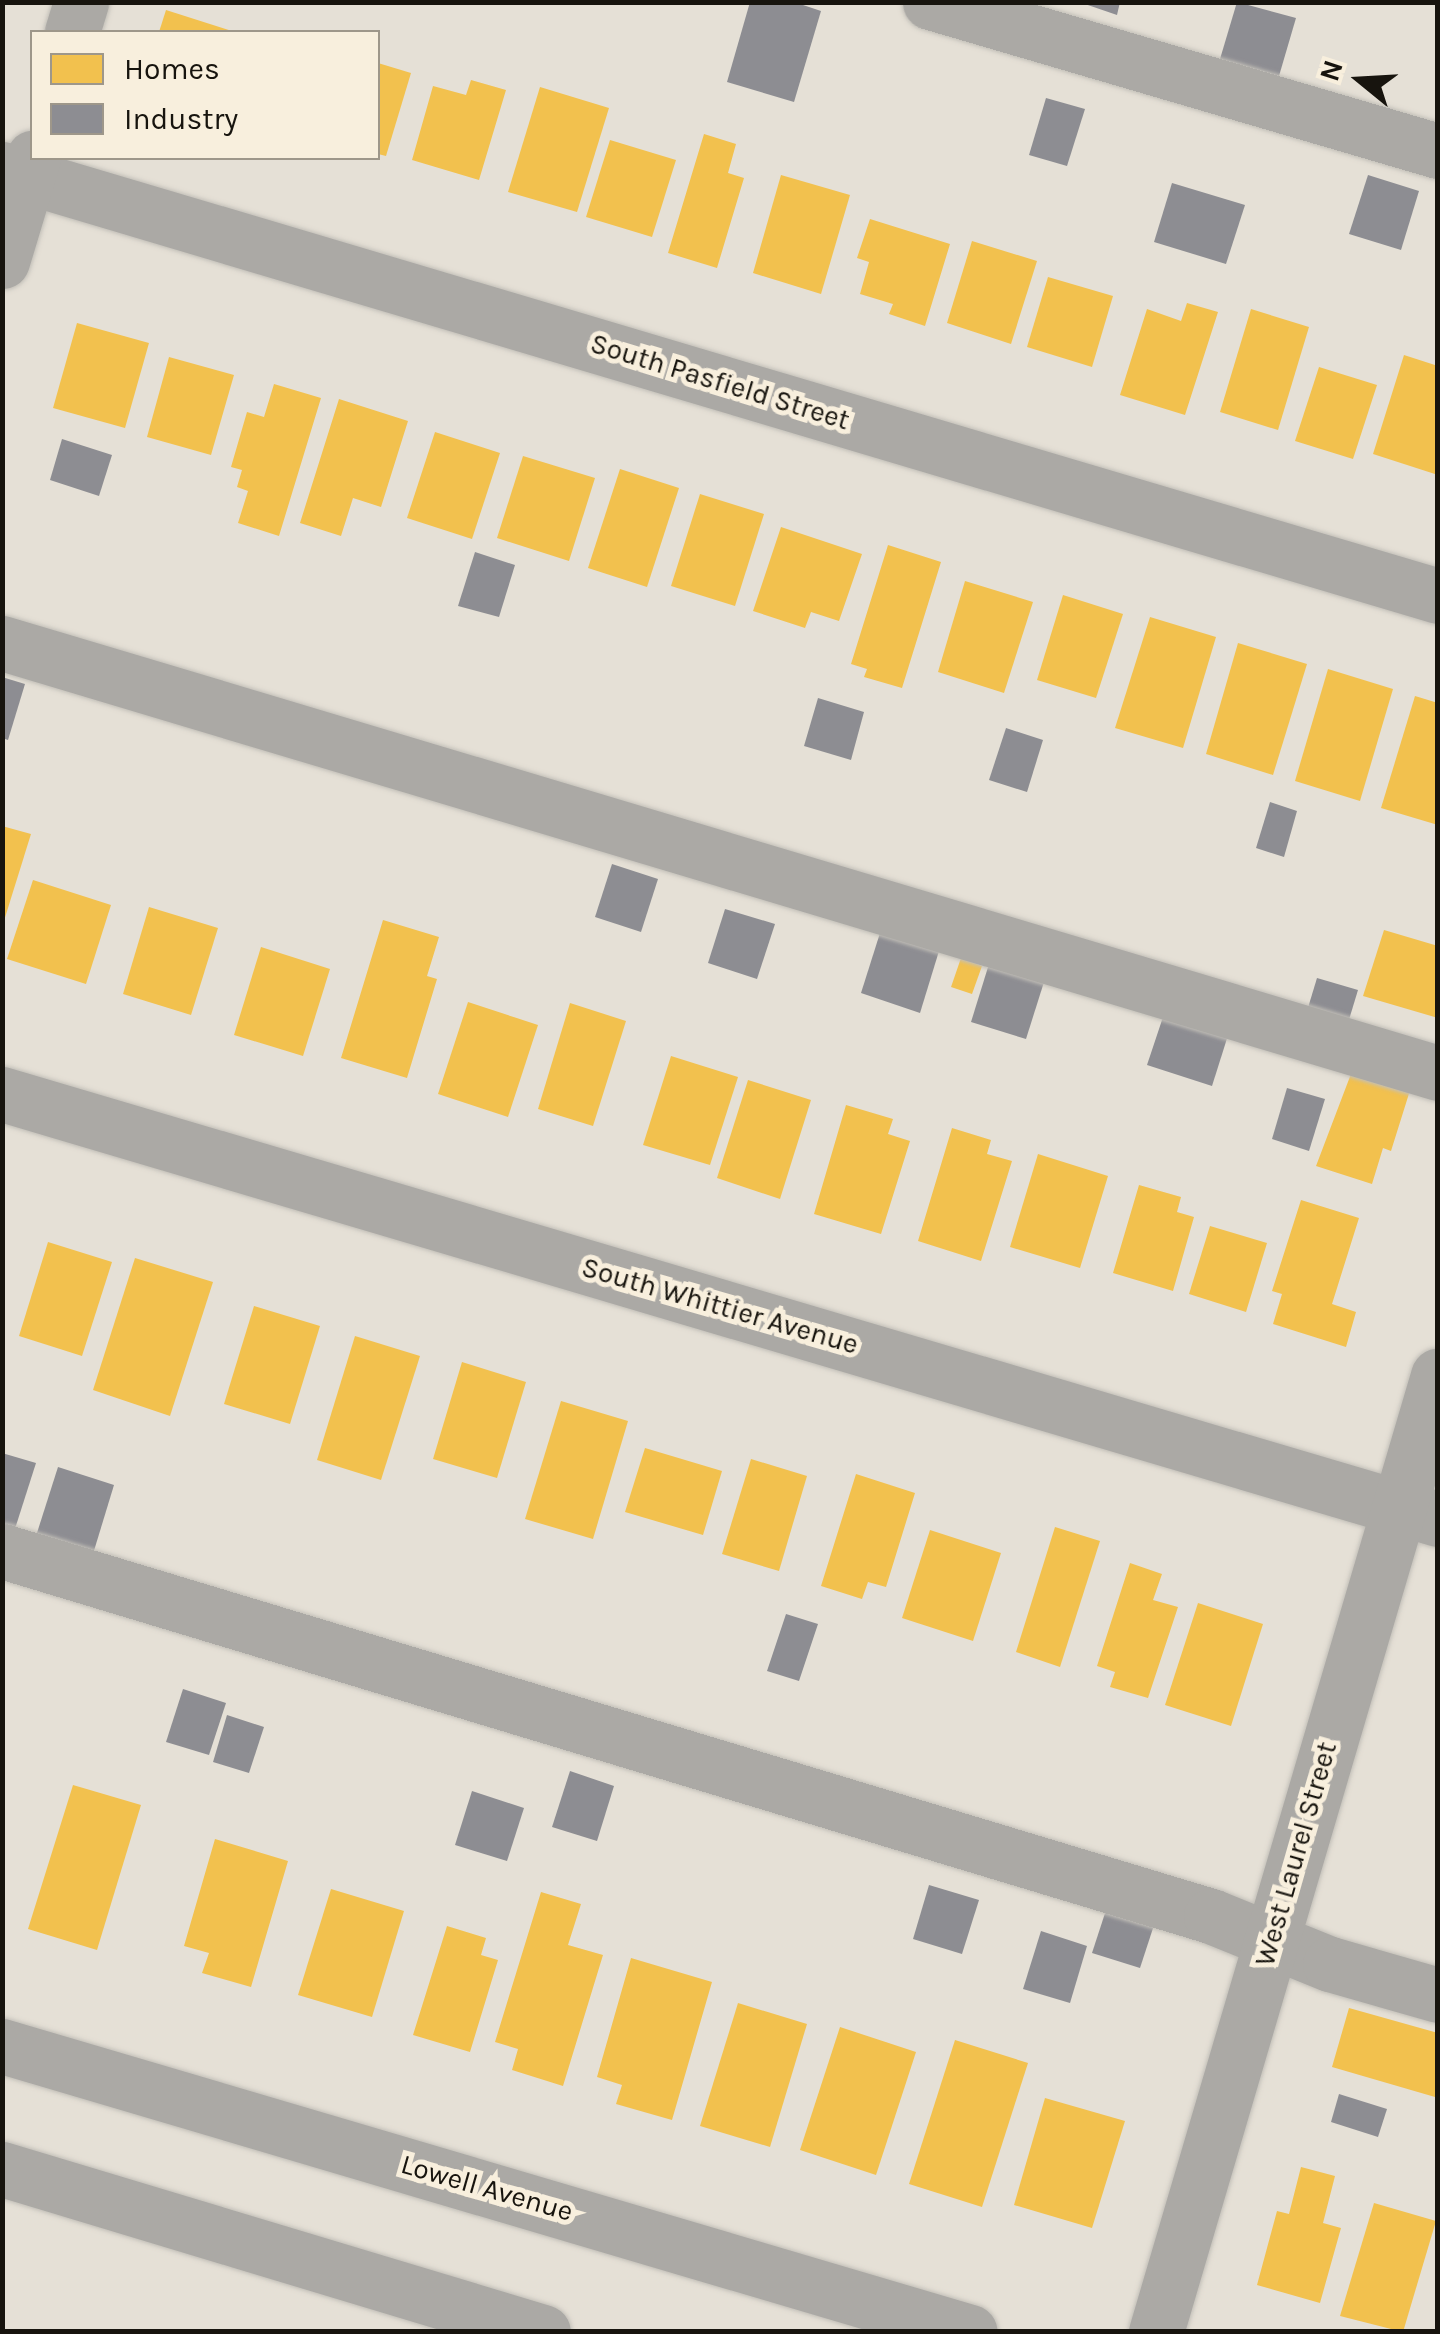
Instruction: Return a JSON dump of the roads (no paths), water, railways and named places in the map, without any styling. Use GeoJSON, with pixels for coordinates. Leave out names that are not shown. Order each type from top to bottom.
{"type":"FeatureCollection","features":[{"type":"Feature","properties":{"kind":"street"},"geometry":{"type":"LineString","coordinates":[[73,30],[81,2]]}},
{"type":"Feature","properties":{"kind":"street"},"geometry":{"type":"LineString","coordinates":[[930,2],[1438,151]]}},
{"type":"Feature","properties":{"kind":"street"},"geometry":{"type":"LineString","coordinates":[[2,261],[21,167]]}},
{"type":"Feature","properties":{"kind":"street","name":"South Pasfield Street"},"geometry":{"type":"LineString","coordinates":[[21,167],[1438,596]]}},
{"type":"Feature","properties":{"kind":"street"},"geometry":{"type":"LineString","coordinates":[[2,643],[1438,1073]]}},
{"type":"Feature","properties":{"kind":"street","name":"South Whittier Avenue"},"geometry":{"type":"LineString","coordinates":[[2,1094],[1418,1513]]}},
{"type":"Feature","properties":{"kind":"street","name":"West Laurel Street"},"geometry":{"type":"LineString","coordinates":[[1156,2332],[1273,1936],[1418,1513],[1438,1376]]}},
{"type":"Feature","properties":{"kind":"street"},"geometry":{"type":"LineString","coordinates":[[2,1552],[1273,1936],[1330,1964],[1438,1996]]}},
{"type":"Feature","properties":{"kind":"street","name":"Lowell Avenue"},"geometry":{"type":"LineString","coordinates":[[2,2046],[970,2332]]}},
{"type":"Feature","properties":{"kind":"street"},"geometry":{"type":"LineString","coordinates":[[2,2169],[543,2332]]}}]}
